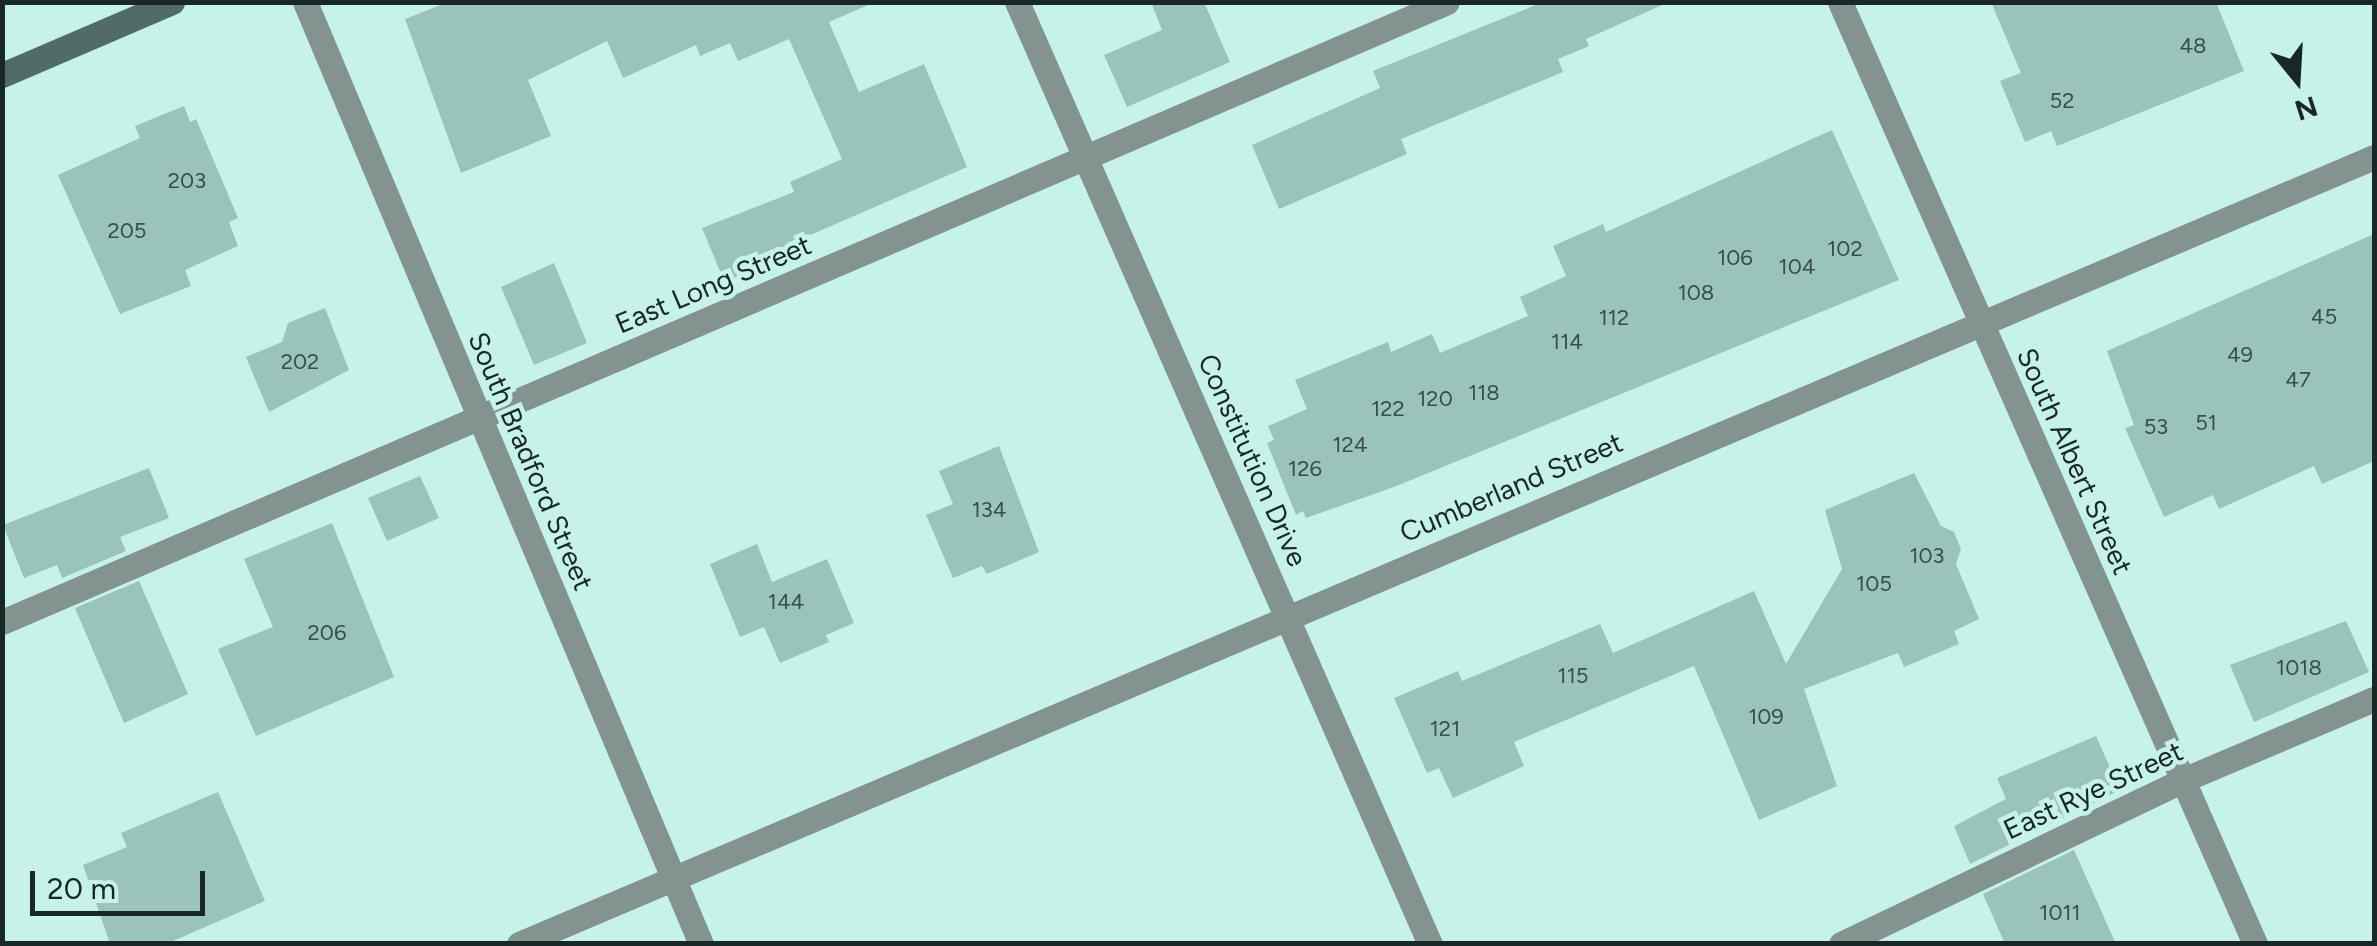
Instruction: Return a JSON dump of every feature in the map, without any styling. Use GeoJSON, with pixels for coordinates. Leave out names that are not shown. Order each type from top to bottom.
{"type":"FeatureCollection","features":[{"type":"Feature","properties":{"kind":"main road"},"geometry":{"type":"LineString","coordinates":[[2,75],[172,2]]}},
{"type":"Feature","properties":{"kind":"street","name":"South Bradford Street"},"geometry":{"type":"LineString","coordinates":[[305,2],[702,944]]}},
{"type":"Feature","properties":{"kind":"street","name":"Constitution Drive"},"geometry":{"type":"LineString","coordinates":[[1017,2],[1430,944]]}},
{"type":"Feature","properties":{"kind":"street","name":"East Long Street"},"geometry":{"type":"LineString","coordinates":[[2,622],[1447,2]]}},
{"type":"Feature","properties":{"kind":"street","name":"South Albert Street"},"geometry":{"type":"LineString","coordinates":[[1840,2],[2255,944]]}},
{"type":"Feature","properties":{"kind":"street","name":"Cumberland Street"},"geometry":{"type":"LineString","coordinates":[[519,944],[1980,320],[2374,157]]}},
{"type":"Feature","properties":{"kind":"street","name":"East Rye Street"},"geometry":{"type":"LineString","coordinates":[[1841,944],[2183,780],[2374,699]]}},
{"type":"Feature","properties":{"kind":"building"},"geometry":{"type":"Polygon","coordinates":[[[448,2],[875,2],[829,22],[859,92],[924,64],[967,167],[762,256],[767,266],[725,283],[702,228],[794,192],[790,182],[842,159],[789,39],[738,61],[730,43],[700,56],[696,45],[623,78],[607,41],[528,80],[551,136],[461,173],[405,19],[448,2]]]}},
{"type":"Feature","properties":{"kind":"building"},"geometry":{"type":"Polygon","coordinates":[[[1151,2],[1204,2],[1230,62],[1127,107],[1104,55],[1162,30],[1151,2]]]}},
{"type":"Feature","properties":{"kind":"building"},"geometry":{"type":"Polygon","coordinates":[[[1543,2],[1669,2],[1586,39],[1589,46],[1558,59],[1563,72],[1401,139],[1407,154],[1279,209],[1252,145],[1380,88],[1373,71],[1543,2]]]}},
{"type":"Feature","properties":{"kind":"building"},"geometry":{"type":"Polygon","coordinates":[[[1991,2],[2216,2],[2244,71],[2057,146],[2051,131],[2025,142],[2000,81],[2021,73],[1991,2]]]}},
{"type":"Feature","properties":{"kind":"building"},"geometry":{"type":"Polygon","coordinates":[[[184,106],[190,122],[196,119],[238,218],[229,222],[238,246],[185,270],[191,286],[120,314],[58,175],[140,138],[135,126],[184,106]]]}},
{"type":"Feature","properties":{"kind":"building"},"geometry":{"type":"Polygon","coordinates":[[[1832,130],[1899,280],[1394,487],[1306,518],[1303,511],[1296,515],[1267,443],[1274,440],[1268,426],[1307,409],[1295,380],[1388,342],[1391,352],[1432,334],[1440,353],[1528,316],[1520,297],[1566,276],[1553,246],[1603,224],[1606,232],[1832,130]]]}},
{"type":"Feature","properties":{"kind":"building"},"geometry":{"type":"Polygon","coordinates":[[[2374,234],[2374,461],[2322,484],[2314,466],[2219,509],[2213,495],[2164,517],[2125,428],[2134,425],[2107,351],[2374,234]]]}},
{"type":"Feature","properties":{"kind":"building"},"geometry":{"type":"Polygon","coordinates":[[[554,263],[587,343],[534,365],[501,287],[554,263]]]}},
{"type":"Feature","properties":{"kind":"building"},"geometry":{"type":"Polygon","coordinates":[[[325,308],[349,370],[269,412],[246,357],[282,342],[288,323],[325,308]]]}},
{"type":"Feature","properties":{"kind":"building"},"geometry":{"type":"Polygon","coordinates":[[[999,446],[1039,552],[987,574],[982,566],[953,578],[926,515],[953,504],[939,471],[999,446]]]}},
{"type":"Feature","properties":{"kind":"building"},"geometry":{"type":"Polygon","coordinates":[[[149,468],[169,518],[120,537],[126,551],[62,578],[57,565],[24,578],[3,525],[149,468]]]}},
{"type":"Feature","properties":{"kind":"building"},"geometry":{"type":"Polygon","coordinates":[[[1914,473],[1941,526],[1954,532],[1961,549],[1956,564],[1979,619],[1954,631],[1959,644],[1904,667],[1898,653],[1804,689],[1837,786],[1759,820],[1694,666],[1514,742],[1524,766],[1453,798],[1439,768],[1427,773],[1394,698],[1458,671],[1462,681],[1600,624],[1613,653],[1754,591],[1786,664],[1842,569],[1825,510],[1914,473]]]}},
{"type":"Feature","properties":{"kind":"building"},"geometry":{"type":"Polygon","coordinates":[[[420,476],[439,518],[387,541],[368,498],[420,476]]]}},
{"type":"Feature","properties":{"kind":"building"},"geometry":{"type":"Polygon","coordinates":[[[332,523],[394,677],[256,736],[218,649],[273,627],[244,559],[332,523]]]}},
{"type":"Feature","properties":{"kind":"building"},"geometry":{"type":"Polygon","coordinates":[[[757,544],[772,582],[827,559],[854,623],[826,635],[829,642],[780,663],[764,627],[740,637],[710,564],[757,544]]]}},
{"type":"Feature","properties":{"kind":"building"},"geometry":{"type":"Polygon","coordinates":[[[139,581],[188,694],[124,723],[75,608],[139,581]]]}},
{"type":"Feature","properties":{"kind":"building"},"geometry":{"type":"Polygon","coordinates":[[[2346,621],[2369,672],[2254,722],[2230,665],[2346,621]]]}},
{"type":"Feature","properties":{"kind":"building"},"geometry":{"type":"Polygon","coordinates":[[[2096,736],[2120,790],[1970,864],[1954,826],[2006,799],[1997,778],[2096,736]]]}},
{"type":"Feature","properties":{"kind":"building"},"geometry":{"type":"Polygon","coordinates":[[[218,792],[265,901],[166,944],[110,944],[83,865],[127,847],[121,833],[218,792]]]}},
{"type":"Feature","properties":{"kind":"building"},"geometry":{"type":"Polygon","coordinates":[[[2074,850],[2116,944],[2005,944],[1983,894],[2074,850]]]}}]}
